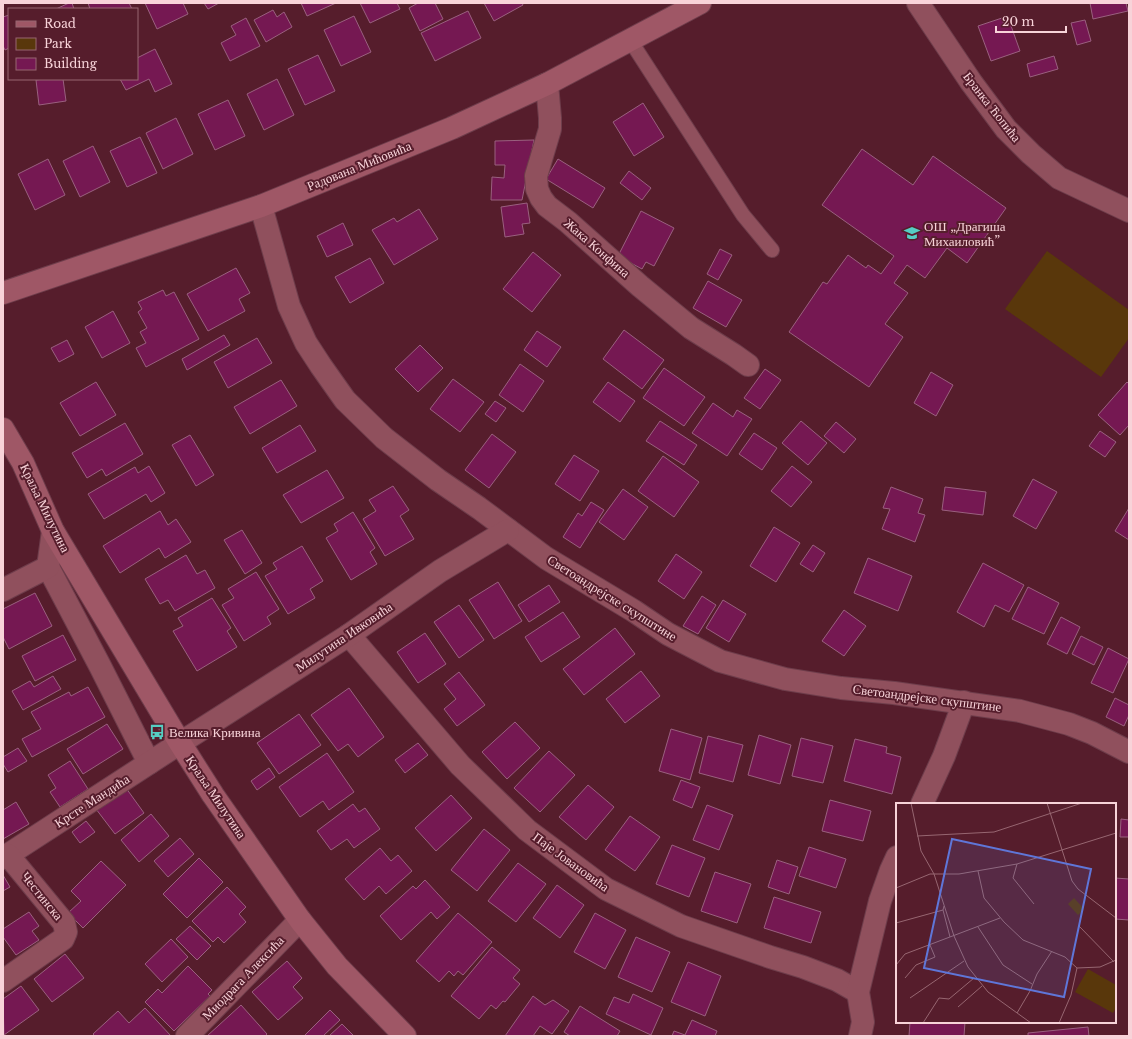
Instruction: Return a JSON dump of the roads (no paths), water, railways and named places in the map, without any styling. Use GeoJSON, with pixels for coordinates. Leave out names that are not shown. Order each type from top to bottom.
{"type":"FeatureCollection","features":[{"type":"Feature","properties":{"kind":"street","name":"Радована Мићовића"},"geometry":{"type":"LineString","coordinates":[[3,293],[261,206],[452,128],[548,84],[700,3]]}},
{"type":"Feature","properties":{"kind":"street","name":"Бранка Ћопића"},"geometry":{"type":"LineString","coordinates":[[918,3],[971,82],[1002,123],[1031,154],[1059,178],[1129,211]]}},
{"type":"Feature","properties":{"kind":"street","name":"Жака Конфина"},"geometry":{"type":"LineString","coordinates":[[548,84],[550,129],[536,176],[537,189],[541,198],[547,206],[568,222],[657,300],[692,328],[748,365]]}},
{"type":"Feature","properties":{"kind":"street","name":"Светоандрејске скупштине"},"geometry":{"type":"LineString","coordinates":[[261,206],[289,306],[306,344],[345,400],[384,438],[438,480],[479,508],[546,558],[634,611],[668,634],[720,661],[785,679],[841,688],[964,702],[1020,711],[1069,724],[1092,733],[1129,752]]}},
{"type":"Feature","properties":{"kind":"street","name":"Краља Милутина"},"geometry":{"type":"LineString","coordinates":[[3,429],[23,463],[53,530],[180,743],[213,795],[300,920],[337,966],[405,1036]]}},
{"type":"Feature","properties":{"kind":"street"},"geometry":{"type":"LineString","coordinates":[[53,530],[48,567],[149,763]]}},
{"type":"Feature","properties":{"kind":"street","name":"Милутина Ивковића"},"geometry":{"type":"LineString","coordinates":[[180,743],[349,635],[440,571],[508,530]]}},
{"type":"Feature","properties":{"kind":"street"},"geometry":{"type":"LineString","coordinates":[[3,590],[48,567]]}},
{"type":"Feature","properties":{"kind":"street","name":"Паје Јовановића"},"geometry":{"type":"LineString","coordinates":[[349,635],[460,765],[527,830],[606,889],[681,926],[830,977],[858,992]]}},
{"type":"Feature","properties":{"kind":"street"},"geometry":{"type":"LineString","coordinates":[[922,803],[944,756],[964,702]]}},
{"type":"Feature","properties":{"kind":"street","name":"Крсте Мандића"},"geometry":{"type":"LineString","coordinates":[[6,857],[180,743]]}},
{"type":"Feature","properties":{"kind":"street","name":"Честинска"},"geometry":{"type":"LineString","coordinates":[[3,981],[63,939],[66,932],[64,923],[6,857]]}},
{"type":"Feature","properties":{"kind":"street"},"geometry":{"type":"LineString","coordinates":[[860,1036],[863,1022],[858,992],[880,901],[896,859]]}},
{"type":"Feature","properties":{"kind":"street","name":"Миодрага Алексића"},"geometry":{"type":"LineString","coordinates":[[187,1036],[300,920]]}},
{"type":"Feature","properties":{"kind":"lane"},"geometry":{"type":"LineString","coordinates":[[630,40],[743,216],[772,250]]}},
{"type":"Feature","properties":{"kind":"place","name":"ОШ „Драгиша Михаиловић”"},"geometry":{"type":"Point","coordinates":[912,233]}},
{"type":"Feature","properties":{"kind":"place","name":"Велика Кривина"},"geometry":{"type":"Point","coordinates":[157,732]}}]}
